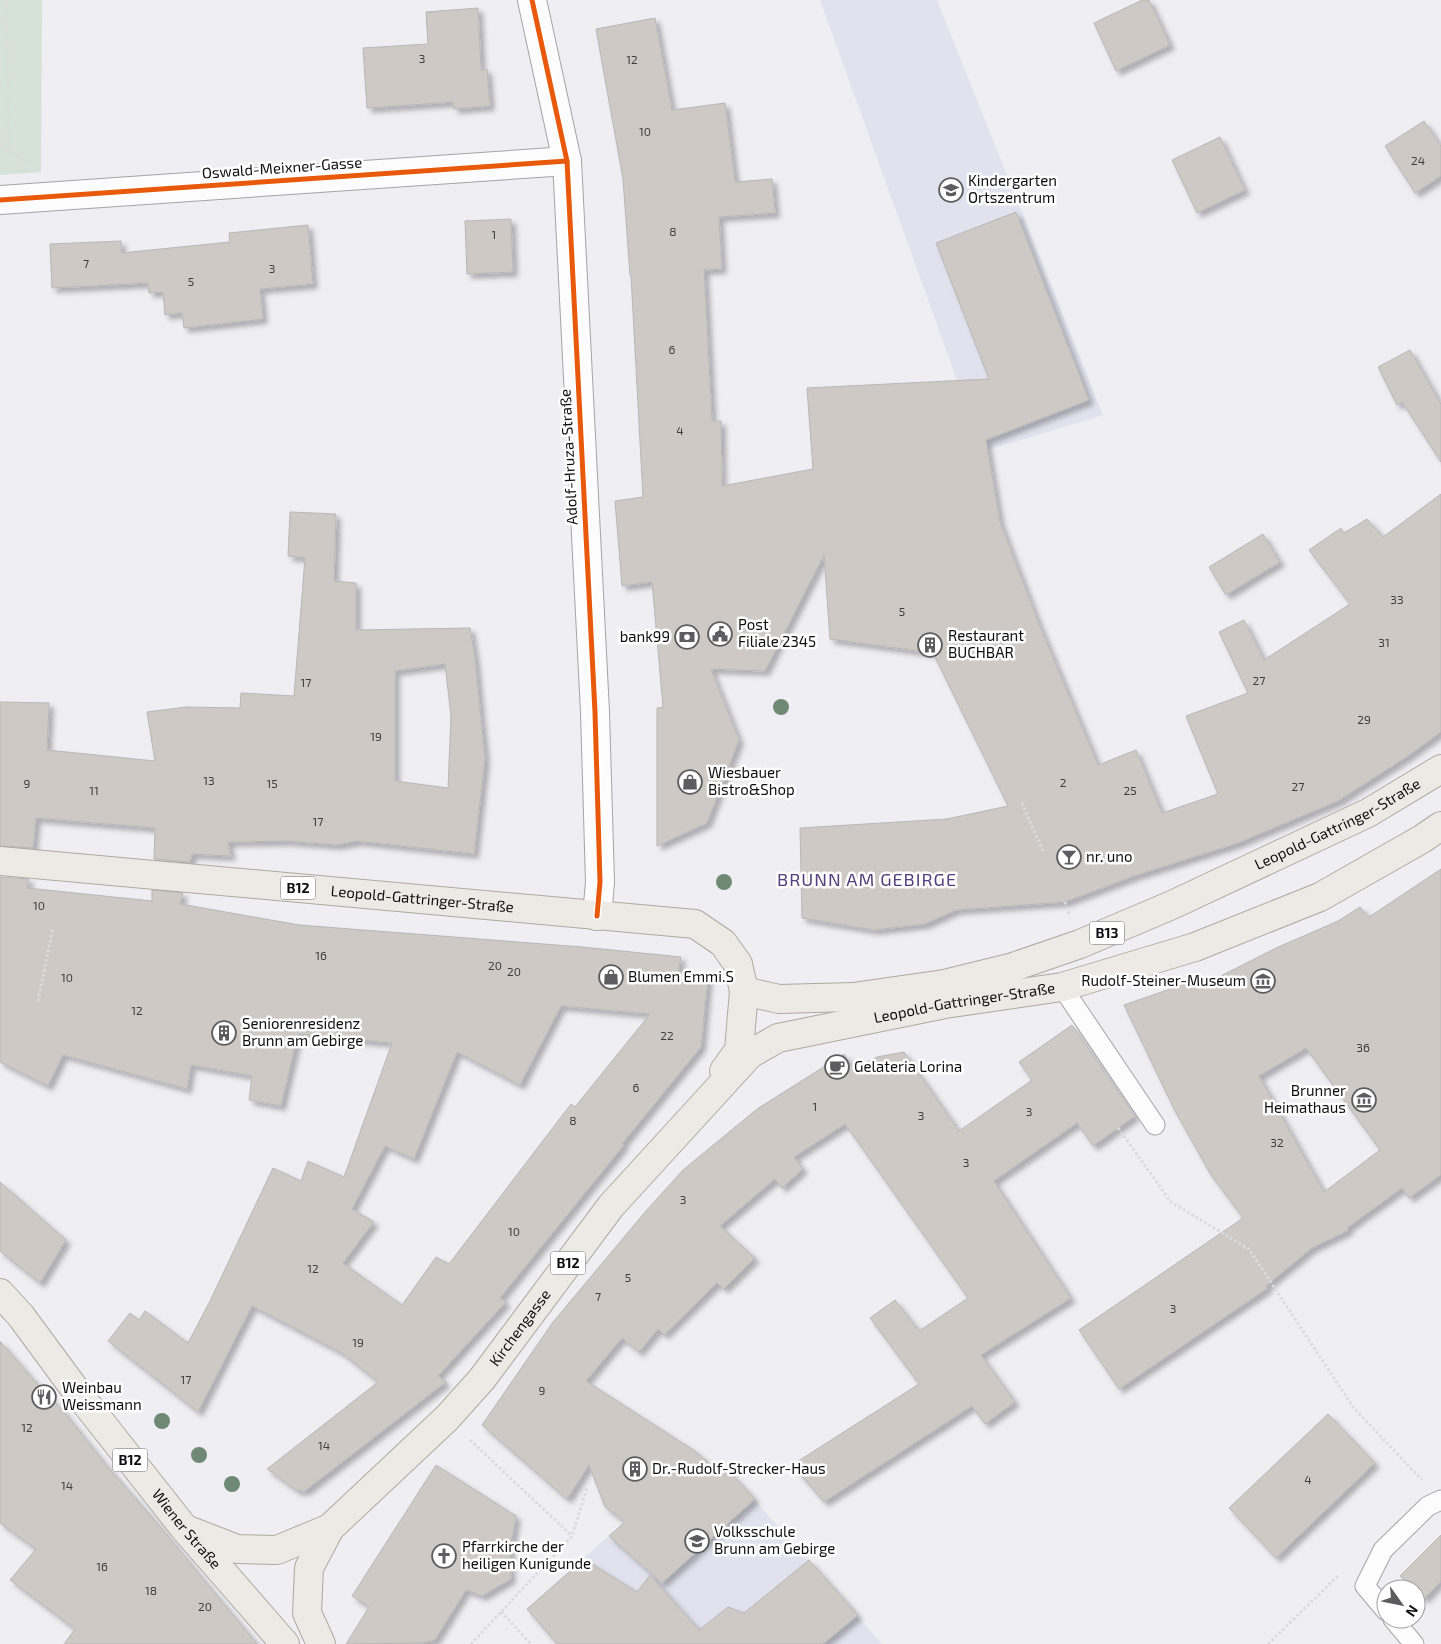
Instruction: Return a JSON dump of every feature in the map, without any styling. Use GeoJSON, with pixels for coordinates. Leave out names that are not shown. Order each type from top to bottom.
{"type":"FeatureCollection","features":[{"type":"Feature","properties":{"kind":"main road","name":"Leopold-Gattringer-Straße"},"geometry":{"type":"LineString","coordinates":[[0,861],[695,924],[723,943],[738,964],[744,991],[779,999],[853,997],[944,984],[1013,967],[1080,944],[1172,906],[1368,813],[1441,769]]}},
{"type":"Feature","properties":{"kind":"main road","name":"Leopold-Gattringer-Straße"},"geometry":{"type":"LineString","coordinates":[[695,1113],[750,1054],[778,1038],[945,1004],[1062,987],[1195,947],[1320,896],[1422,839],[1441,826]]}},
{"type":"Feature","properties":{"kind":"main road","name":"B12"},"geometry":{"type":"LineString","coordinates":[[695,1113],[739,1050],[744,991]]}},
{"type":"Feature","properties":{"kind":"main road","name":"Kirchengasse"},"geometry":{"type":"LineString","coordinates":[[315,1641],[307,1613],[309,1568],[330,1528],[447,1418],[482,1379],[611,1206],[695,1113]]}},
{"type":"Feature","properties":{"kind":"main road","name":"Wiener Straße"},"geometry":{"type":"LineString","coordinates":[[0,1293],[21,1316],[77,1392],[184,1528],[285,1644]]}},
{"type":"Feature","properties":{"kind":"main road","name":"Kirchengasse"},"geometry":{"type":"LineString","coordinates":[[184,1528],[237,1549],[277,1550],[330,1528]]}},
{"type":"Feature","properties":{"kind":"street","name":"Adolf-Hruza-Straße"},"geometry":{"type":"LineString","coordinates":[[532,0],[567,161],[595,712],[600,882],[597,916]]}},
{"type":"Feature","properties":{"kind":"street","name":"Oswald-Meixner-Gasse"},"geometry":{"type":"LineString","coordinates":[[0,200],[567,161]]}},
{"type":"Feature","properties":{"kind":"lane"},"geometry":{"type":"LineString","coordinates":[[1062,987],[1155,1125]]}},
{"type":"Feature","properties":{"kind":"lane"},"geometry":{"type":"LineString","coordinates":[[1376,1599],[1365,1586],[1383,1550],[1428,1506],[1441,1500]]}},
{"type":"Feature","properties":{"kind":"lane"},"geometry":{"type":"LineString","coordinates":[[1401,1629],[1414,1644]]}},
{"type":"Feature","properties":{"kind":"path"},"geometry":{"type":"LineString","coordinates":[[6,0],[9,152]]}},
{"type":"Feature","properties":{"kind":"path"},"geometry":{"type":"LineString","coordinates":[[1022,803],[1043,851]]}},
{"type":"Feature","properties":{"kind":"path"},"geometry":{"type":"LineString","coordinates":[[38,1001],[53,928]]}},
{"type":"Feature","properties":{"kind":"path"},"geometry":{"type":"LineString","coordinates":[[1118,1128],[1171,1202],[1249,1249],[1353,1407],[1423,1481]]}},
{"type":"Feature","properties":{"kind":"path"},"geometry":{"type":"LineString","coordinates":[[447,1418],[572,1536]]}},
{"type":"Feature","properties":{"kind":"path"},"geometry":{"type":"LineString","coordinates":[[470,1644],[572,1536],[587,1488]]}},
{"type":"Feature","properties":{"kind":"path"},"geometry":{"type":"LineString","coordinates":[[501,1612],[531,1644]]}},
{"type":"Feature","properties":{"kind":"shaded area"},"geometry":{"type":"Polygon","coordinates":[[[0,0],[42,0],[41,172],[0,175],[0,0]]]}},
{"type":"Feature","properties":{"kind":"shaded area","name":"Kindergarten Ortszentrum"},"geometry":{"type":"Polygon","coordinates":[[[820,0],[937,0],[1103,415],[988,450],[968,450],[957,380],[820,0]]]}},
{"type":"Feature","properties":{"kind":"shaded area","name":"Volksschule Brunn am Gebirge"},"geometry":{"type":"Polygon","coordinates":[[[699,1455],[720,1477],[728,1470],[882,1644],[557,1644],[527,1609],[699,1455]]]}},
{"type":"Feature","properties":{"kind":"building"},"geometry":{"type":"Polygon","coordinates":[[[1142,0],[1149,0],[1170,45],[1116,71],[1094,23],[1142,0]]]}},
{"type":"Feature","properties":{"kind":"building"},"geometry":{"type":"Polygon","coordinates":[[[478,8],[481,70],[487,69],[490,106],[454,109],[453,102],[367,108],[363,48],[428,44],[426,12],[478,8]]]}},
{"type":"Feature","properties":{"kind":"building"},"geometry":{"type":"Polygon","coordinates":[[[655,18],[672,110],[725,103],[735,182],[772,179],[775,213],[719,217],[722,269],[704,270],[712,421],[721,421],[722,486],[813,469],[807,388],[989,379],[936,243],[1016,212],[1089,400],[986,440],[1000,522],[1039,624],[1098,765],[1136,750],[1162,813],[1218,794],[1186,716],[1248,693],[1219,632],[1244,620],[1264,660],[1350,604],[1309,550],[1341,528],[1344,533],[1367,519],[1383,537],[1441,494],[1441,732],[1408,756],[1338,801],[1238,843],[1137,875],[1065,902],[956,910],[925,924],[874,930],[802,918],[800,828],[947,819],[1008,806],[933,653],[830,639],[824,555],[765,671],[711,669],[739,740],[707,823],[657,846],[657,708],[663,707],[652,582],[622,586],[615,501],[643,497],[631,275],[623,179],[596,29],[655,18]]]}},
{"type":"Feature","properties":{"kind":"building"},"geometry":{"type":"Polygon","coordinates":[[[1424,121],[1441,146],[1441,176],[1415,193],[1385,146],[1424,121]]]}},
{"type":"Feature","properties":{"kind":"building"},"geometry":{"type":"Polygon","coordinates":[[[1220,137],[1245,190],[1197,213],[1172,160],[1220,137]]]}},
{"type":"Feature","properties":{"kind":"building"},"geometry":{"type":"Polygon","coordinates":[[[511,219],[513,272],[467,274],[465,221],[511,219]]]}},
{"type":"Feature","properties":{"kind":"building"},"geometry":{"type":"Polygon","coordinates":[[[308,225],[313,284],[260,289],[263,319],[184,328],[182,313],[165,315],[163,292],[149,293],[148,283],[52,288],[50,244],[121,241],[121,253],[230,242],[229,233],[308,225]]]}},
{"type":"Feature","properties":{"kind":"building"},"geometry":{"type":"Polygon","coordinates":[[[1410,350],[1441,404],[1441,462],[1402,402],[1397,405],[1378,367],[1410,350]]]}},
{"type":"Feature","properties":{"kind":"building"},"geometry":{"type":"Polygon","coordinates":[[[290,512],[336,514],[334,581],[356,583],[356,630],[470,628],[485,759],[474,854],[357,841],[337,845],[287,841],[228,842],[231,856],[192,854],[190,862],[154,859],[155,828],[36,818],[33,848],[0,846],[0,702],[49,703],[47,750],[155,761],[147,712],[186,707],[240,708],[241,693],[294,696],[305,558],[288,556],[290,512]],[[445,664],[395,671],[395,781],[448,788],[451,716],[445,664]]]}},
{"type":"Feature","properties":{"kind":"building"},"geometry":{"type":"Polygon","coordinates":[[[1263,534],[1280,562],[1226,595],[1209,567],[1263,534]]]}},
{"type":"Feature","properties":{"kind":"building"},"geometry":{"type":"Polygon","coordinates":[[[1441,869],[1441,1175],[1409,1198],[1402,1188],[1347,1228],[1349,1230],[1312,1248],[1266,1286],[1268,1288],[1119,1389],[1079,1330],[1243,1218],[1211,1175],[1175,1111],[1124,1005],[1202,978],[1207,983],[1276,948],[1338,921],[1360,907],[1369,917],[1441,869]],[[1306,1048],[1259,1076],[1324,1192],[1380,1150],[1306,1048]]]}},
{"type":"Feature","properties":{"kind":"building"},"geometry":{"type":"Polygon","coordinates":[[[0,877],[29,879],[27,888],[152,901],[152,890],[183,893],[180,904],[299,925],[582,947],[681,957],[678,973],[708,976],[701,1047],[500,1298],[506,1302],[438,1376],[446,1382],[305,1491],[296,1490],[267,1469],[378,1382],[342,1353],[252,1306],[198,1412],[108,1341],[130,1313],[139,1320],[145,1311],[188,1343],[273,1168],[301,1181],[308,1161],[344,1177],[392,1043],[298,1034],[281,1106],[249,1100],[252,1076],[191,1065],[187,1089],[63,1055],[48,1086],[0,1062],[0,877]],[[561,1006],[520,1085],[457,1052],[414,1159],[385,1146],[352,1209],[374,1222],[343,1263],[402,1305],[436,1257],[449,1264],[571,1104],[575,1107],[650,1014],[561,1006]]]}},
{"type":"Feature","properties":{"kind":"building"},"geometry":{"type":"Polygon","coordinates":[[[1072,1025],[1135,1116],[1093,1146],[1077,1123],[994,1181],[1071,1298],[981,1355],[1015,1402],[985,1424],[972,1406],[824,1502],[792,1465],[919,1384],[870,1318],[895,1300],[919,1331],[968,1298],[845,1124],[794,1157],[803,1169],[782,1188],[775,1179],[720,1226],[755,1258],[724,1289],[717,1283],[664,1335],[658,1329],[639,1352],[622,1338],[586,1381],[695,1451],[723,1475],[728,1470],[755,1499],[662,1583],[609,1536],[625,1522],[605,1507],[589,1465],[567,1499],[482,1425],[553,1322],[645,1212],[683,1170],[757,1109],[844,1054],[854,1069],[877,1057],[904,1052],[959,1131],[1032,1080],[1019,1062],[1072,1025]]]}},
{"type":"Feature","properties":{"kind":"building"},"geometry":{"type":"Polygon","coordinates":[[[0,1182],[66,1240],[40,1283],[0,1251],[0,1182]]]}},
{"type":"Feature","properties":{"kind":"building"},"geometry":{"type":"Polygon","coordinates":[[[0,1341],[65,1413],[106,1465],[157,1523],[257,1644],[64,1644],[75,1629],[10,1580],[36,1549],[0,1523],[0,1341]]]}},
{"type":"Feature","properties":{"kind":"building"},"geometry":{"type":"Polygon","coordinates":[[[1328,1414],[1375,1463],[1276,1558],[1229,1508],[1328,1414]]]}},
{"type":"Feature","properties":{"kind":"building","name":"Pfarrkirche der heiligen Kunigunde"},"geometry":{"type":"Polygon","coordinates":[[[436,1465],[516,1516],[510,1551],[511,1579],[482,1596],[466,1590],[435,1640],[422,1643],[346,1644],[369,1607],[352,1596],[436,1465]]]}},
{"type":"Feature","properties":{"kind":"building"},"geometry":{"type":"Polygon","coordinates":[[[1441,1535],[1441,1581],[1426,1597],[1426,1579],[1403,1579],[1400,1576],[1441,1535]]]}},
{"type":"Feature","properties":{"kind":"building"},"geometry":{"type":"Polygon","coordinates":[[[584,1559],[637,1592],[650,1575],[699,1630],[728,1607],[744,1613],[809,1560],[858,1615],[823,1644],[557,1644],[527,1609],[584,1559]]]}},
{"type":"Feature","properties":{"kind":"cycle path"},"geometry":{"type":"LineString","coordinates":[[532,0],[567,161],[595,712],[600,882],[597,916]]}},
{"type":"Feature","properties":{"kind":"cycle path"},"geometry":{"type":"LineString","coordinates":[[0,200],[567,161]]}},
{"type":"Feature","properties":{"kind":"place","name":"Kindergarten Ortszentrum"},"geometry":{"type":"Point","coordinates":[951,190]}},
{"type":"Feature","properties":{"kind":"place","name":"Post Filiale 2345"},"geometry":{"type":"Point","coordinates":[720,634]}},
{"type":"Feature","properties":{"kind":"place","name":"bank99"},"geometry":{"type":"Point","coordinates":[687,637]}},
{"type":"Feature","properties":{"kind":"place","name":"Restaurant BUCHBAR"},"geometry":{"type":"Point","coordinates":[930,645]}},
{"type":"Feature","properties":{"kind":"place","name":"Wiesbauer Bistro&Shop"},"geometry":{"type":"Point","coordinates":[690,782]}},
{"type":"Feature","properties":{"kind":"place","name":"nr. uno"},"geometry":{"type":"Point","coordinates":[1069,857]}},
{"type":"Feature","properties":{"kind":"place","name":"Blumen Emmi.S"},"geometry":{"type":"Point","coordinates":[611,977]}},
{"type":"Feature","properties":{"kind":"place","name":"Rudolf-Steiner-Museum"},"geometry":{"type":"Point","coordinates":[1263,981]}},
{"type":"Feature","properties":{"kind":"place","name":"Seniorenresidenz Brunn am Gebirge"},"geometry":{"type":"Point","coordinates":[224,1033]}},
{"type":"Feature","properties":{"kind":"place","name":"Gelateria Lorina"},"geometry":{"type":"Point","coordinates":[837,1067]}},
{"type":"Feature","properties":{"kind":"place","name":"Brunner Heimathaus"},"geometry":{"type":"Point","coordinates":[1364,1100]}},
{"type":"Feature","properties":{"kind":"place","name":"Weinbau Weissmann"},"geometry":{"type":"Point","coordinates":[44,1397]}},
{"type":"Feature","properties":{"kind":"place","name":"Dr.-Rudolf-Strecker-Haus"},"geometry":{"type":"Point","coordinates":[635,1469]}},
{"type":"Feature","properties":{"kind":"place","name":"Volksschule Brunn am Gebirge"},"geometry":{"type":"Point","coordinates":[697,1541]}},
{"type":"Feature","properties":{"kind":"place","name":"Pfarrkirche der heiligen Kunigunde"},"geometry":{"type":"Point","coordinates":[444,1556]}},
{"type":"Feature","properties":{"kind":"district","name":"BRUNN AM GEBIRGE"},"geometry":{"type":"Point","coordinates":[867,880]}}]}
